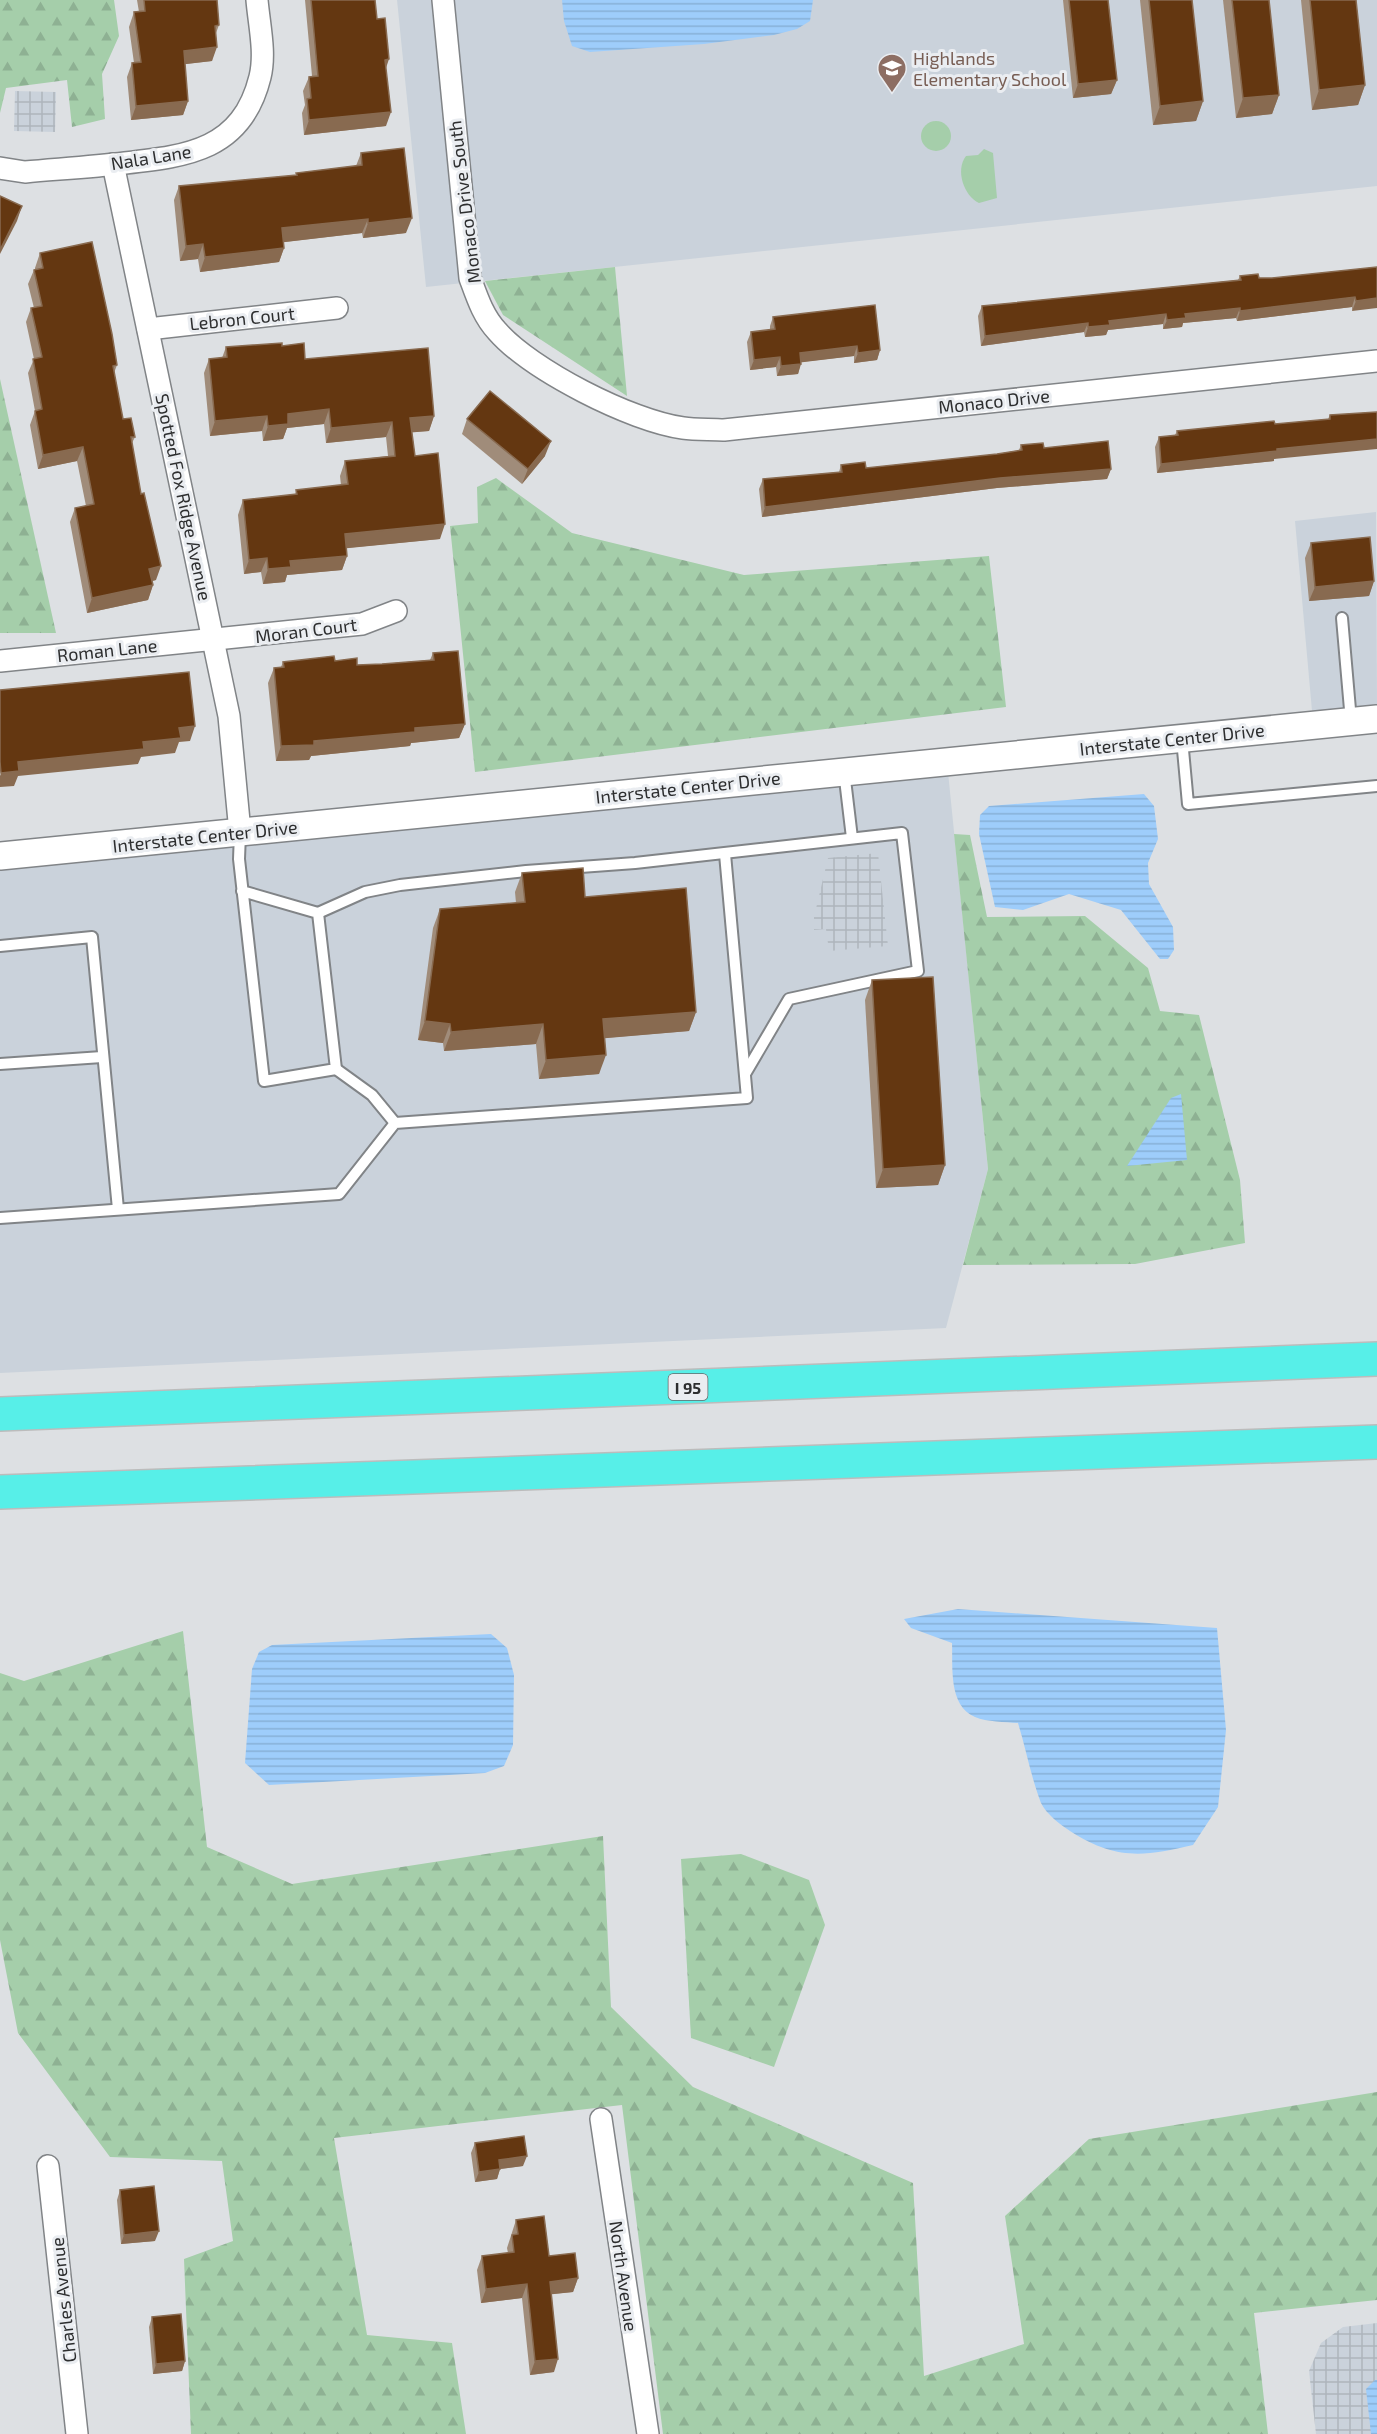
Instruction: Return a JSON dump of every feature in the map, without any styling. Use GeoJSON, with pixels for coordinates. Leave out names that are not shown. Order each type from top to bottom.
{"type":"FeatureCollection","features":[{"type":"Feature","properties":{"kind":"highway","name":"I 95"},"geometry":{"type":"LineString","coordinates":[[0,1414],[1377,1359]]}},
{"type":"Feature","properties":{"kind":"highway"},"geometry":{"type":"LineString","coordinates":[[0,1492],[1377,1442]]}},
{"type":"Feature","properties":{"kind":"street","name":"Nala Lane"},"geometry":{"type":"LineString","coordinates":[[0,168],[25,172],[176,157],[201,149],[222,138],[238,123],[250,104],[260,76],[261,47],[256,0]]}},
{"type":"Feature","properties":{"kind":"street","name":"Monaco Drive South"},"geometry":{"type":"LineString","coordinates":[[442,0],[470,278],[480,307],[496,330],[518,351],[582,391],[614,406]]}},
{"type":"Feature","properties":{"kind":"street","name":"Spotted Fox Ridge Avenue"},"geometry":{"type":"LineString","coordinates":[[113,164],[229,716],[240,832]]}},
{"type":"Feature","properties":{"kind":"street","name":"Lebron Court"},"geometry":{"type":"LineString","coordinates":[[148,328],[337,308]]}},
{"type":"Feature","properties":{"kind":"street","name":"Monaco Drive"},"geometry":{"type":"LineString","coordinates":[[614,406],[651,420],[683,428],[724,430],[1377,361]]}},
{"type":"Feature","properties":{"kind":"street","name":"Moran Court"},"geometry":{"type":"LineString","coordinates":[[214,640],[362,624],[396,611]]}},
{"type":"Feature","properties":{"kind":"street","name":"Roman Lane"},"geometry":{"type":"LineString","coordinates":[[0,661],[214,640]]}},
{"type":"Feature","properties":{"kind":"street","name":"Interstate Center Drive"},"geometry":{"type":"LineString","coordinates":[[0,856],[1364,720]]}},
{"type":"Feature","properties":{"kind":"street","name":"North Avenue"},"geometry":{"type":"LineString","coordinates":[[601,2119],[648,2434]]}},
{"type":"Feature","properties":{"kind":"street","name":"Charles Avenue"},"geometry":{"type":"LineString","coordinates":[[48,2166],[77,2434]]}},
{"type":"Feature","properties":{"kind":"lane"},"geometry":{"type":"LineString","coordinates":[[1342,618],[1364,720]]}},
{"type":"Feature","properties":{"kind":"lane"},"geometry":{"type":"LineString","coordinates":[[1182,738],[1188,804],[1377,786]]}},
{"type":"Feature","properties":{"kind":"lane"},"geometry":{"type":"LineString","coordinates":[[844,771],[852,838]]}},
{"type":"Feature","properties":{"kind":"lane"},"geometry":{"type":"LineString","coordinates":[[240,832],[238,859],[264,1081],[336,1069],[372,1095],[395,1123]]}},
{"type":"Feature","properties":{"kind":"lane"},"geometry":{"type":"LineString","coordinates":[[242,891],[318,913],[365,892],[400,885],[725,854],[902,833],[918,971],[789,999],[745,1074]]}},
{"type":"Feature","properties":{"kind":"lane"},"geometry":{"type":"LineString","coordinates":[[0,1218],[339,1194],[395,1123],[747,1098],[725,854]]}},
{"type":"Feature","properties":{"kind":"lane"},"geometry":{"type":"LineString","coordinates":[[318,913],[336,1069]]}},
{"type":"Feature","properties":{"kind":"lane"},"geometry":{"type":"LineString","coordinates":[[0,946],[92,937],[118,1209]]}},
{"type":"Feature","properties":{"kind":"lane"},"geometry":{"type":"LineString","coordinates":[[0,1064],[102,1057]]}},
{"type":"Feature","properties":{"kind":"shaded area","name":"Highlands Elementary School"},"geometry":{"type":"Polygon","coordinates":[[[397,0],[1377,0],[1377,186],[426,287],[397,0]]]}},
{"type":"Feature","properties":{"kind":"shaded area"},"geometry":{"type":"Polygon","coordinates":[[[15,91],[56,92],[55,132],[14,131],[15,91]]]}},
{"type":"Feature","properties":{"kind":"shaded area"},"geometry":{"type":"Polygon","coordinates":[[[1376,512],[1377,706],[1312,711],[1295,521],[1376,512]]]}},
{"type":"Feature","properties":{"kind":"shaded area"},"geometry":{"type":"Polygon","coordinates":[[[948,772],[988,1169],[946,1328],[0,1373],[0,869],[948,772]]]}},
{"type":"Feature","properties":{"kind":"shaded area"},"geometry":{"type":"Polygon","coordinates":[[[878,853],[888,946],[829,951],[826,929],[814,930],[814,917],[828,858],[878,853]]]}},
{"type":"Feature","properties":{"kind":"shaded area"},"geometry":{"type":"Polygon","coordinates":[[[1377,2323],[1377,2434],[1316,2434],[1309,2371],[1321,2343],[1343,2327],[1377,2323]]]}},
{"type":"Feature","properties":{"kind":"green space"},"geometry":{"type":"Polygon","coordinates":[[[0,0],[114,0],[119,36],[102,74],[105,119],[72,127],[67,80],[6,88],[0,113],[0,0]]]}},
{"type":"Feature","properties":{"kind":"green space"},"geometry":{"type":"Polygon","coordinates":[[[936,121],[947,125],[951,136],[947,147],[936,151],[925,147],[921,136],[925,125],[936,121]]]}},
{"type":"Feature","properties":{"kind":"green space"},"geometry":{"type":"Polygon","coordinates":[[[984,149],[993,153],[997,198],[979,203],[965,189],[961,168],[966,156],[978,155],[984,149]]]}},
{"type":"Feature","properties":{"kind":"green space"},"geometry":{"type":"Polygon","coordinates":[[[615,267],[627,396],[503,315],[485,281],[615,267]]]}},
{"type":"Feature","properties":{"kind":"green space"},"geometry":{"type":"Polygon","coordinates":[[[0,379],[56,633],[0,633],[0,379]]]}},
{"type":"Feature","properties":{"kind":"green space"},"geometry":{"type":"Polygon","coordinates":[[[496,478],[572,533],[744,575],[989,556],[1006,707],[475,772],[450,526],[478,523],[477,487],[496,478]]]}},
{"type":"Feature","properties":{"kind":"green space"},"geometry":{"type":"Polygon","coordinates":[[[954,834],[970,835],[987,917],[1085,916],[1148,968],[1160,1011],[1199,1015],[1240,1180],[1245,1243],[1135,1264],[963,1265],[988,1169],[954,834]]]}},
{"type":"Feature","properties":{"kind":"green space"},"geometry":{"type":"Polygon","coordinates":[[[183,1631],[207,1847],[292,1884],[603,1836],[611,2007],[693,2087],[913,2183],[924,2376],[1024,2344],[1005,2216],[1089,2139],[1377,2092],[1377,2300],[1254,2313],[1268,2434],[663,2434],[622,2105],[334,2138],[367,2335],[452,2343],[466,2434],[191,2434],[184,2259],[233,2241],[222,2161],[110,2157],[18,2033],[0,1940],[0,1673],[24,1681],[183,1631]]]}},
{"type":"Feature","properties":{"kind":"green space"},"geometry":{"type":"Polygon","coordinates":[[[741,1854],[809,1880],[825,1925],[774,2067],[691,2038],[681,1859],[741,1854]]]}},
{"type":"Feature","properties":{"kind":"water"},"geometry":{"type":"Polygon","coordinates":[[[562,0],[813,0],[810,21],[797,29],[774,35],[704,44],[590,52],[572,46],[564,21],[562,0]]]}},
{"type":"Feature","properties":{"kind":"water"},"geometry":{"type":"Polygon","coordinates":[[[1144,794],[1154,806],[1158,839],[1148,863],[1149,884],[1173,927],[1174,950],[1168,959],[1160,959],[1121,910],[1069,894],[1023,910],[995,907],[979,834],[980,815],[989,806],[1144,794]]]}},
{"type":"Feature","properties":{"kind":"water"},"geometry":{"type":"Polygon","coordinates":[[[1181,1094],[1187,1160],[1127,1166],[1171,1098],[1181,1094]]]}},
{"type":"Feature","properties":{"kind":"water"},"geometry":{"type":"Polygon","coordinates":[[[958,1609],[1217,1628],[1226,1730],[1218,1807],[1193,1845],[1159,1852],[1116,1851],[1086,1840],[1066,1829],[1050,1815],[1043,1807],[1037,1793],[1018,1723],[985,1720],[966,1712],[956,1695],[952,1643],[911,1628],[904,1619],[958,1609]]]}},
{"type":"Feature","properties":{"kind":"water"},"geometry":{"type":"Polygon","coordinates":[[[491,1634],[507,1648],[514,1675],[513,1745],[504,1766],[485,1773],[269,1785],[245,1763],[252,1669],[259,1652],[272,1645],[491,1634]]]}},
{"type":"Feature","properties":{"kind":"water"},"geometry":{"type":"Polygon","coordinates":[[[1377,2380],[1377,2434],[1371,2434],[1366,2389],[1377,2380]]]}},
{"type":"Feature","properties":{"kind":"building"},"geometry":{"type":"Polygon","coordinates":[[[144,0],[217,0],[219,25],[215,26],[217,47],[184,51],[188,101],[136,106],[132,63],[141,62],[134,12],[145,11],[144,0]]]}},
{"type":"Feature","properties":{"kind":"building"},"geometry":{"type":"Polygon","coordinates":[[[311,0],[375,0],[377,19],[385,18],[389,59],[385,60],[391,112],[309,120],[307,99],[311,98],[309,77],[318,76],[311,0]]]}},
{"type":"Feature","properties":{"kind":"building"},"geometry":{"type":"Polygon","coordinates":[[[1069,0],[1108,0],[1117,80],[1078,84],[1069,0]]]}},
{"type":"Feature","properties":{"kind":"building"},"geometry":{"type":"Polygon","coordinates":[[[1149,0],[1192,0],[1203,101],[1160,106],[1149,0]]]}},
{"type":"Feature","properties":{"kind":"building"},"geometry":{"type":"Polygon","coordinates":[[[1232,0],[1269,0],[1279,95],[1243,98],[1232,0]]]}},
{"type":"Feature","properties":{"kind":"building"},"geometry":{"type":"Polygon","coordinates":[[[1310,0],[1356,0],[1365,85],[1319,90],[1310,0]]]}},
{"type":"Feature","properties":{"kind":"building"},"geometry":{"type":"Polygon","coordinates":[[[404,148],[412,218],[368,223],[368,219],[282,228],[284,248],[205,257],[203,244],[186,246],[179,186],[297,175],[296,173],[362,165],[361,153],[404,148]]]}},
{"type":"Feature","properties":{"kind":"building"},"geometry":{"type":"Polygon","coordinates":[[[0,196],[22,206],[0,250],[0,196]]]}},
{"type":"Feature","properties":{"kind":"building"},"geometry":{"type":"Polygon","coordinates":[[[92,242],[112,334],[117,365],[113,366],[123,419],[131,418],[135,437],[131,437],[141,494],[144,493],[161,566],[149,569],[153,585],[92,598],[75,508],[94,504],[83,447],[43,455],[35,411],[42,409],[33,359],[42,357],[31,308],[42,306],[34,270],[43,268],[40,253],[92,242]]]}},
{"type":"Feature","properties":{"kind":"building"},"geometry":{"type":"Polygon","coordinates":[[[1377,267],[1377,298],[1356,301],[1355,297],[1240,311],[1240,308],[1185,314],[1186,318],[1167,320],[1166,314],[1109,321],[1110,325],[1088,327],[1088,323],[985,336],[982,306],[1241,280],[1240,276],[1258,274],[1259,278],[1272,278],[1377,267]]]}},
{"type":"Feature","properties":{"kind":"building"},"geometry":{"type":"Polygon","coordinates":[[[875,305],[880,350],[858,353],[857,346],[800,353],[801,364],[781,366],[780,357],[754,360],[751,332],[775,329],[773,317],[875,305]]]}},
{"type":"Feature","properties":{"kind":"building"},"geometry":{"type":"Polygon","coordinates":[[[282,343],[282,346],[304,343],[305,359],[428,348],[434,416],[410,418],[415,456],[438,453],[445,524],[345,534],[347,556],[290,561],[291,567],[268,569],[267,558],[249,560],[243,500],[297,494],[296,490],[348,484],[345,461],[395,456],[392,422],[331,428],[329,409],[288,414],[288,424],[268,426],[267,416],[215,421],[209,359],[227,357],[226,347],[282,343]]]}},
{"type":"Feature","properties":{"kind":"building"},"geometry":{"type":"Polygon","coordinates":[[[490,391],[551,441],[528,469],[467,419],[490,391]]]}},
{"type":"Feature","properties":{"kind":"building"},"geometry":{"type":"Polygon","coordinates":[[[1377,412],[1377,439],[1161,464],[1159,437],[1178,435],[1177,431],[1274,421],[1275,424],[1330,419],[1330,415],[1377,412]]]}},
{"type":"Feature","properties":{"kind":"building"},"geometry":{"type":"Polygon","coordinates":[[[1108,441],[1111,469],[1000,478],[765,507],[763,479],[842,472],[841,465],[865,462],[866,468],[997,454],[1022,450],[1021,445],[1043,443],[1044,448],[1108,441]]]}},
{"type":"Feature","properties":{"kind":"building"},"geometry":{"type":"Polygon","coordinates":[[[1370,537],[1374,581],[1315,587],[1311,543],[1370,537]]]}},
{"type":"Feature","properties":{"kind":"building"},"geometry":{"type":"Polygon","coordinates":[[[458,651],[465,724],[415,728],[415,732],[314,741],[314,745],[281,746],[274,668],[284,667],[283,662],[334,656],[335,661],[357,658],[357,665],[382,664],[434,660],[433,653],[458,651]]]}},
{"type":"Feature","properties":{"kind":"building"},"geometry":{"type":"Polygon","coordinates":[[[189,672],[195,726],[179,728],[181,738],[143,742],[144,749],[18,762],[19,771],[1,773],[0,690],[189,672]]]}},
{"type":"Feature","properties":{"kind":"building"},"geometry":{"type":"Polygon","coordinates":[[[583,868],[585,897],[686,888],[696,1012],[603,1019],[606,1055],[546,1060],[543,1024],[451,1032],[450,1024],[425,1021],[440,909],[525,902],[522,873],[583,868]]]}},
{"type":"Feature","properties":{"kind":"building"},"geometry":{"type":"Polygon","coordinates":[[[933,977],[945,1165],[883,1169],[872,980],[933,977]]]}},
{"type":"Feature","properties":{"kind":"building"},"geometry":{"type":"Polygon","coordinates":[[[524,2136],[527,2156],[499,2160],[500,2169],[479,2172],[475,2143],[524,2136]]]}},
{"type":"Feature","properties":{"kind":"building"},"geometry":{"type":"Polygon","coordinates":[[[154,2186],[159,2231],[124,2235],[120,2190],[154,2186]]]}},
{"type":"Feature","properties":{"kind":"building"},"geometry":{"type":"Polygon","coordinates":[[[544,2216],[549,2256],[575,2253],[578,2278],[550,2282],[558,2359],[535,2361],[527,2284],[486,2289],[482,2256],[514,2252],[512,2235],[518,2234],[516,2220],[544,2216]]]}},
{"type":"Feature","properties":{"kind":"building"},"geometry":{"type":"Polygon","coordinates":[[[181,2314],[185,2361],[156,2364],[152,2317],[181,2314]]]}},
{"type":"Feature","properties":{"kind":"place","name":"Highlands Elementary School"},"geometry":{"type":"Point","coordinates":[892,94]}}]}
